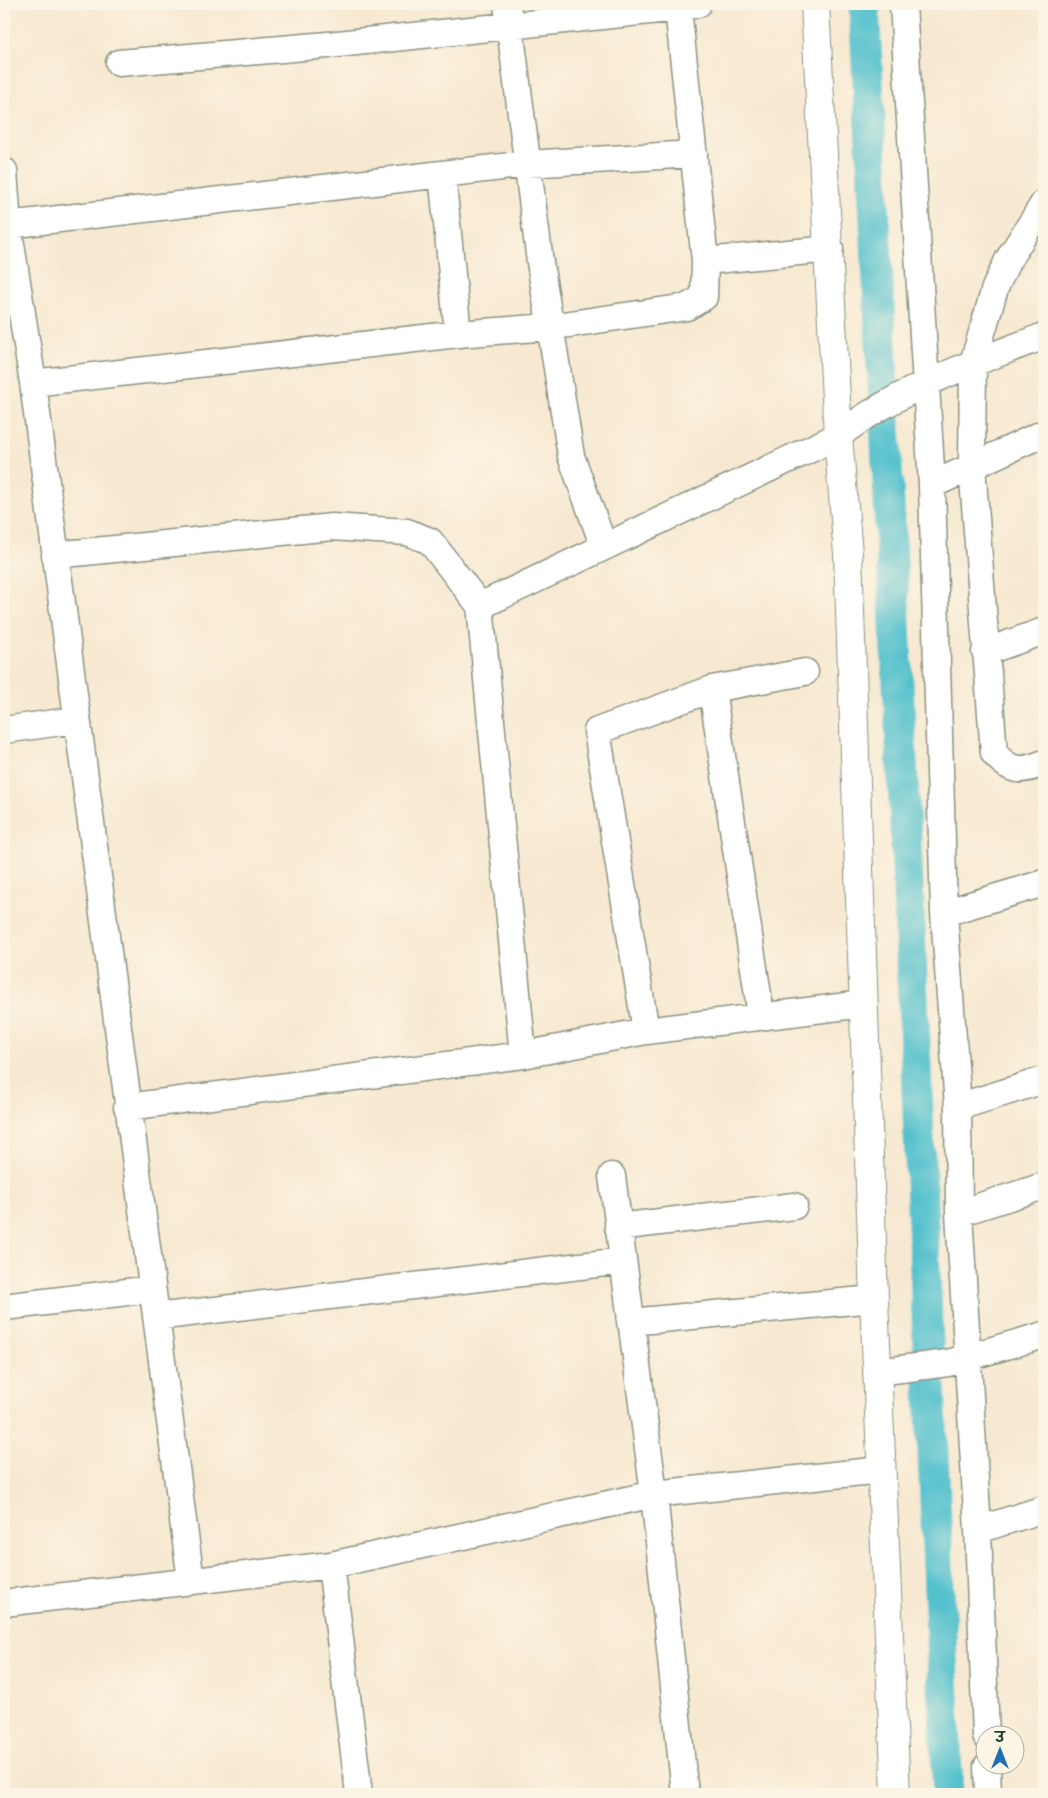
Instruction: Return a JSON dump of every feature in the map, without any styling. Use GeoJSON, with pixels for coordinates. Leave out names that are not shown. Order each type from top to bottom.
{"type":"FeatureCollection","features":[{"type":"Feature","properties":{"kind":"street"},"geometry":{"type":"LineString","coordinates":[[815,4],[830,249],[838,436],[848,554],[874,1299],[888,1370],[881,1470],[896,1794]]}},
{"type":"Feature","properties":{"kind":"street"},"geometry":{"type":"LineString","coordinates":[[903,4],[920,387],[932,484],[944,913],[958,1107],[958,1361],[978,1530],[986,1726]]}},
{"type":"Feature","properties":{"kind":"street"},"geometry":{"type":"LineString","coordinates":[[33,383],[458,334],[549,327],[687,307],[704,297],[705,261],[694,154],[688,6],[508,15],[119,63]]}},
{"type":"Feature","properties":{"kind":"street"},"geometry":{"type":"LineString","coordinates":[[508,15],[549,327],[571,456],[604,548]]}},
{"type":"Feature","properties":{"kind":"street"},"geometry":{"type":"LineString","coordinates":[[8,225],[527,164],[694,154]]}},
{"type":"Feature","properties":{"kind":"street"},"geometry":{"type":"LineString","coordinates":[[4,171],[8,225],[33,383],[191,1581]]}},
{"type":"Feature","properties":{"kind":"street"},"geometry":{"type":"LineString","coordinates":[[442,174],[458,334]]}},
{"type":"Feature","properties":{"kind":"street"},"geometry":{"type":"LineString","coordinates":[[1044,203],[1008,260],[996,288],[973,362],[972,466],[994,753],[1004,765],[1025,770],[1044,763]]}},
{"type":"Feature","properties":{"kind":"street"},"geometry":{"type":"LineString","coordinates":[[705,261],[830,249]]}},
{"type":"Feature","properties":{"kind":"street"},"geometry":{"type":"LineString","coordinates":[[480,606],[838,436],[865,414],[920,387],[973,362],[1044,336]]}},
{"type":"Feature","properties":{"kind":"street"},"geometry":{"type":"LineString","coordinates":[[932,484],[1044,434]]}},
{"type":"Feature","properties":{"kind":"street"},"geometry":{"type":"LineString","coordinates":[[55,555],[332,528],[407,532],[430,542],[480,606],[523,1055]]}},
{"type":"Feature","properties":{"kind":"street"},"geometry":{"type":"LineString","coordinates":[[985,652],[1044,631]]}},
{"type":"Feature","properties":{"kind":"street"},"geometry":{"type":"LineString","coordinates":[[646,1031],[597,731],[712,689],[804,672]]}},
{"type":"Feature","properties":{"kind":"street"},"geometry":{"type":"LineString","coordinates":[[712,689],[761,1015]]}},
{"type":"Feature","properties":{"kind":"street"},"geometry":{"type":"LineString","coordinates":[[4,730],[76,720]]}},
{"type":"Feature","properties":{"kind":"street"},"geometry":{"type":"LineString","coordinates":[[944,913],[1044,883]]}},
{"type":"Feature","properties":{"kind":"street"},"geometry":{"type":"LineString","coordinates":[[128,1107],[523,1055],[646,1031],[761,1015],[863,1004]]}},
{"type":"Feature","properties":{"kind":"street"},"geometry":{"type":"LineString","coordinates":[[958,1107],[1044,1080]]}},
{"type":"Feature","properties":{"kind":"street"},"geometry":{"type":"LineString","coordinates":[[612,1176],[654,1494],[685,1794]]}},
{"type":"Feature","properties":{"kind":"street"},"geometry":{"type":"LineString","coordinates":[[959,1213],[1044,1186]]}},
{"type":"Feature","properties":{"kind":"street"},"geometry":{"type":"LineString","coordinates":[[618,1227],[794,1206]]}},
{"type":"Feature","properties":{"kind":"street"},"geometry":{"type":"LineString","coordinates":[[156,1317],[622,1261]]}},
{"type":"Feature","properties":{"kind":"street"},"geometry":{"type":"LineString","coordinates":[[4,1307],[152,1289]]}},
{"type":"Feature","properties":{"kind":"street"},"geometry":{"type":"LineString","coordinates":[[630,1322],[874,1299]]}},
{"type":"Feature","properties":{"kind":"street"},"geometry":{"type":"LineString","coordinates":[[888,1370],[958,1361],[1044,1335]]}},
{"type":"Feature","properties":{"kind":"street"},"geometry":{"type":"LineString","coordinates":[[4,1603],[331,1564],[654,1494],[881,1470]]}},
{"type":"Feature","properties":{"kind":"street"},"geometry":{"type":"LineString","coordinates":[[978,1530],[1044,1509]]}},
{"type":"Feature","properties":{"kind":"street"},"geometry":{"type":"LineString","coordinates":[[331,1564],[359,1794]]}},
{"type":"Feature","properties":{"kind":"street"},"geometry":{"type":"LineString","coordinates":[[987,1776],[988,1794]]}},
{"type":"Feature","properties":{"kind":"waterway"},"geometry":{"type":"LineString","coordinates":[[864,4],[907,864],[948,1794]]}}]}
